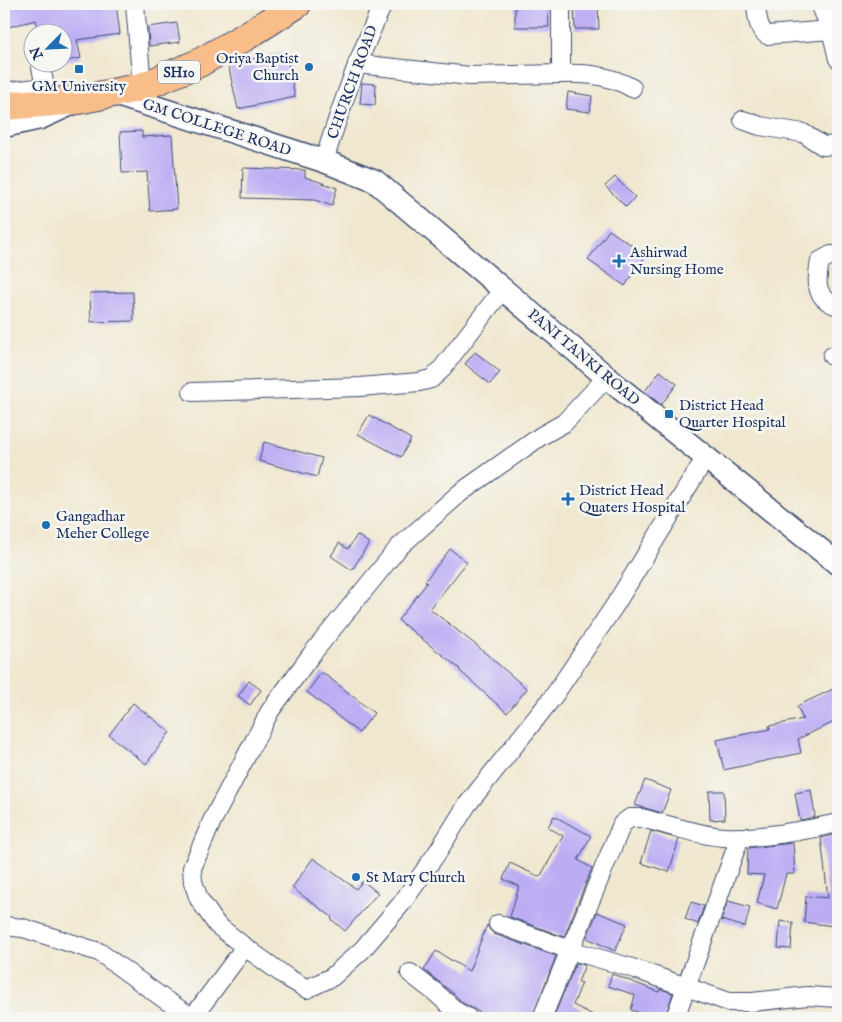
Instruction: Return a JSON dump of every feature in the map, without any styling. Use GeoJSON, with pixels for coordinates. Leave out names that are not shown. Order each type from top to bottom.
{"type":"FeatureCollection","features":[{"type":"Feature","properties":{"kind":"main road","name":"SH10"},"geometry":{"type":"LineString","coordinates":[[4,106],[56,98],[111,93],[142,87],[199,63],[297,4]]}},
{"type":"Feature","properties":{"kind":"street"},"geometry":{"type":"LineString","coordinates":[[135,4],[142,87]]}},
{"type":"Feature","properties":{"kind":"street","name":"CHURCH ROAD"},"geometry":{"type":"LineString","coordinates":[[324,161],[347,90],[382,4]]}},
{"type":"Feature","properties":{"kind":"street"},"geometry":{"type":"LineString","coordinates":[[561,4],[561,74]]}},
{"type":"Feature","properties":{"kind":"street"},"geometry":{"type":"LineString","coordinates":[[756,4],[758,22],[763,33],[767,35],[831,30]]}},
{"type":"Feature","properties":{"kind":"street"},"geometry":{"type":"LineString","coordinates":[[827,7],[838,59]]}},
{"type":"Feature","properties":{"kind":"street"},"geometry":{"type":"LineString","coordinates":[[358,64],[470,76],[582,73],[619,80],[632,88]]}},
{"type":"Feature","properties":{"kind":"street"},"geometry":{"type":"LineString","coordinates":[[44,72],[56,98]]}},
{"type":"Feature","properties":{"kind":"street"},"geometry":{"type":"LineString","coordinates":[[4,92],[56,98]]}},
{"type":"Feature","properties":{"kind":"street","name":"GM COLLEGE ROAD"},"geometry":{"type":"LineString","coordinates":[[111,93],[324,161]]}},
{"type":"Feature","properties":{"kind":"street"},"geometry":{"type":"LineString","coordinates":[[4,126],[40,118],[56,98]]}},
{"type":"Feature","properties":{"kind":"street"},"geometry":{"type":"LineString","coordinates":[[743,120],[760,126],[803,133],[824,146],[838,145]]}},
{"type":"Feature","properties":{"kind":"street","name":"PANI TANKI ROAD"},"geometry":{"type":"LineString","coordinates":[[324,161],[376,181],[607,377],[838,564]]}},
{"type":"Feature","properties":{"kind":"street"},"geometry":{"type":"LineString","coordinates":[[838,256],[831,255],[820,260],[817,280],[820,294],[829,303],[838,306]]}},
{"type":"Feature","properties":{"kind":"street"},"geometry":{"type":"LineString","coordinates":[[192,392],[360,387],[419,382],[431,379],[440,371],[503,289]]}},
{"type":"Feature","properties":{"kind":"street"},"geometry":{"type":"LineString","coordinates":[[607,377],[564,423],[541,436],[460,493],[399,547],[311,655],[270,711],[212,821],[192,868],[193,882],[199,899],[217,924],[245,947],[288,978],[308,989],[332,978],[362,950],[402,903],[437,853],[467,805],[553,697],[615,605],[706,457]]}},
{"type":"Feature","properties":{"kind":"street"},"geometry":{"type":"LineString","coordinates":[[542,1018],[622,824],[630,818],[641,818],[722,837],[740,837],[814,829],[838,823]]}},
{"type":"Feature","properties":{"kind":"street"},"geometry":{"type":"LineString","coordinates":[[675,1018],[740,837]]}},
{"type":"Feature","properties":{"kind":"street"},"geometry":{"type":"LineString","coordinates":[[498,924],[570,950],[632,968],[729,1002],[752,1002],[808,996],[838,998]]}},
{"type":"Feature","properties":{"kind":"street"},"geometry":{"type":"LineString","coordinates":[[4,926],[23,928],[99,952],[193,1018],[245,947]]}},
{"type":"Feature","properties":{"kind":"street"},"geometry":{"type":"LineString","coordinates":[[410,973],[457,1012],[468,1018]]}},
{"type":"Feature","properties":{"kind":"building"},"geometry":{"type":"Polygon","coordinates":[[[4,4],[116,4],[120,34],[77,40],[81,58],[72,60],[72,22],[36,22],[36,20],[4,28],[4,4]]]}},
{"type":"Feature","properties":{"kind":"building"},"geometry":{"type":"Polygon","coordinates":[[[515,4],[548,4],[549,27],[515,27],[515,4]]]}},
{"type":"Feature","properties":{"kind":"building"},"geometry":{"type":"Polygon","coordinates":[[[598,5],[599,29],[575,29],[574,6],[598,5]]]}},
{"type":"Feature","properties":{"kind":"building"},"geometry":{"type":"Polygon","coordinates":[[[177,23],[180,42],[149,46],[148,27],[177,23]]]}},
{"type":"Feature","properties":{"kind":"building"},"geometry":{"type":"Polygon","coordinates":[[[286,52],[295,97],[238,109],[228,64],[286,52]]]}},
{"type":"Feature","properties":{"kind":"building"},"geometry":{"type":"Polygon","coordinates":[[[362,83],[376,84],[375,105],[360,104],[362,83]]]}},
{"type":"Feature","properties":{"kind":"building"},"geometry":{"type":"Polygon","coordinates":[[[568,92],[592,96],[590,112],[566,109],[568,92]]]}},
{"type":"Feature","properties":{"kind":"building"},"geometry":{"type":"Polygon","coordinates":[[[142,131],[142,137],[172,135],[177,209],[150,211],[147,172],[122,173],[120,132],[142,131]]]}},
{"type":"Feature","properties":{"kind":"building"},"geometry":{"type":"Polygon","coordinates":[[[243,168],[305,170],[305,177],[337,188],[332,206],[315,200],[242,198],[243,168]]]}},
{"type":"Feature","properties":{"kind":"building"},"geometry":{"type":"Polygon","coordinates":[[[615,177],[635,197],[626,207],[605,186],[615,177]]]}},
{"type":"Feature","properties":{"kind":"building"},"geometry":{"type":"Polygon","coordinates":[[[609,230],[646,255],[625,286],[588,260],[609,230]]]}},
{"type":"Feature","properties":{"kind":"building"},"geometry":{"type":"Polygon","coordinates":[[[133,292],[134,321],[91,322],[90,293],[133,292]]]}},
{"type":"Feature","properties":{"kind":"building"},"geometry":{"type":"Polygon","coordinates":[[[475,352],[500,372],[490,384],[465,364],[475,352]]]}},
{"type":"Feature","properties":{"kind":"building"},"geometry":{"type":"Polygon","coordinates":[[[660,371],[677,384],[661,405],[645,391],[660,371]]]}},
{"type":"Feature","properties":{"kind":"building"},"geometry":{"type":"Polygon","coordinates":[[[369,415],[411,439],[401,457],[358,434],[369,415]]]}},
{"type":"Feature","properties":{"kind":"building"},"geometry":{"type":"Polygon","coordinates":[[[264,442],[322,458],[317,477],[259,461],[264,442]]]}},
{"type":"Feature","properties":{"kind":"building"},"geometry":{"type":"Polygon","coordinates":[[[357,535],[369,543],[352,570],[331,556],[339,543],[348,549],[357,535]]]}},
{"type":"Feature","properties":{"kind":"building"},"geometry":{"type":"Polygon","coordinates":[[[450,549],[467,562],[430,609],[527,689],[507,713],[460,669],[398,620],[427,583],[425,581],[450,549]]]}},
{"type":"Feature","properties":{"kind":"building"},"geometry":{"type":"Polygon","coordinates":[[[322,672],[374,713],[359,733],[307,692],[322,672]]]}},
{"type":"Feature","properties":{"kind":"building"},"geometry":{"type":"Polygon","coordinates":[[[249,681],[261,690],[250,705],[238,696],[249,681]]]}},
{"type":"Feature","properties":{"kind":"building"},"geometry":{"type":"Polygon","coordinates":[[[833,689],[838,701],[838,720],[798,739],[801,753],[724,770],[717,740],[770,729],[769,726],[803,719],[797,706],[833,689]]]}},
{"type":"Feature","properties":{"kind":"building"},"geometry":{"type":"Polygon","coordinates":[[[133,703],[170,732],[146,764],[109,735],[133,703]]]}},
{"type":"Feature","properties":{"kind":"building"},"geometry":{"type":"Polygon","coordinates":[[[645,780],[671,790],[662,813],[635,805],[645,780]]]}},
{"type":"Feature","properties":{"kind":"building"},"geometry":{"type":"Polygon","coordinates":[[[811,790],[815,817],[800,820],[795,793],[811,790]]]}},
{"type":"Feature","properties":{"kind":"building"},"geometry":{"type":"Polygon","coordinates":[[[709,791],[724,791],[725,819],[710,820],[709,791]]]}},
{"type":"Feature","properties":{"kind":"building"},"geometry":{"type":"Polygon","coordinates":[[[554,816],[591,836],[578,860],[592,868],[564,937],[510,917],[519,886],[503,879],[510,863],[540,877],[563,836],[548,827],[554,816]]]}},
{"type":"Feature","properties":{"kind":"building"},"geometry":{"type":"Polygon","coordinates":[[[651,831],[679,839],[669,872],[641,863],[651,831]]]}},
{"type":"Feature","properties":{"kind":"building"},"geometry":{"type":"Polygon","coordinates":[[[838,834],[838,884],[833,926],[804,922],[806,896],[828,898],[821,838],[838,834]]]}},
{"type":"Feature","properties":{"kind":"building"},"geometry":{"type":"Polygon","coordinates":[[[793,843],[795,874],[786,874],[777,909],[757,903],[764,875],[747,874],[748,848],[793,843]]]}},
{"type":"Feature","properties":{"kind":"building"},"geometry":{"type":"Polygon","coordinates":[[[313,858],[356,889],[363,881],[378,893],[345,931],[331,919],[332,917],[292,888],[313,858]]]}},
{"type":"Feature","properties":{"kind":"building"},"geometry":{"type":"Polygon","coordinates":[[[728,901],[750,907],[745,927],[721,920],[728,901]]]}},
{"type":"Feature","properties":{"kind":"building"},"geometry":{"type":"Polygon","coordinates":[[[691,902],[704,906],[698,924],[685,919],[691,902]]]}},
{"type":"Feature","properties":{"kind":"building"},"geometry":{"type":"Polygon","coordinates":[[[597,912],[627,924],[615,951],[587,938],[597,912]]]}},
{"type":"Feature","properties":{"kind":"building"},"geometry":{"type":"Polygon","coordinates":[[[780,921],[793,923],[791,949],[778,948],[780,921]]]}},
{"type":"Feature","properties":{"kind":"building"},"geometry":{"type":"Polygon","coordinates":[[[487,925],[494,934],[556,956],[532,1018],[490,1018],[463,1003],[424,970],[436,951],[469,971],[487,925]]]}},
{"type":"Feature","properties":{"kind":"building"},"geometry":{"type":"Polygon","coordinates":[[[576,963],[585,965],[578,982],[582,983],[573,1005],[599,1018],[553,1018],[576,963]]]}},
{"type":"Feature","properties":{"kind":"building"},"geometry":{"type":"Polygon","coordinates":[[[612,974],[659,992],[661,989],[673,993],[665,1018],[657,1018],[631,1010],[635,995],[608,986],[612,974]]]}},
{"type":"Feature","properties":{"kind":"place","name":"Oriya Baptist Church"},"geometry":{"type":"Point","coordinates":[309,67]}},
{"type":"Feature","properties":{"kind":"place","name":"GM University"},"geometry":{"type":"Point","coordinates":[79,69]}},
{"type":"Feature","properties":{"kind":"place","name":"Ashirwad Nursing Home"},"geometry":{"type":"Point","coordinates":[619,261]}},
{"type":"Feature","properties":{"kind":"place","name":"District Head Quarter Hospital"},"geometry":{"type":"Point","coordinates":[669,414]}},
{"type":"Feature","properties":{"kind":"place","name":"District Head Quaters Hospital"},"geometry":{"type":"Point","coordinates":[568,499]}},
{"type":"Feature","properties":{"kind":"place","name":"Gangadhar Meher College"},"geometry":{"type":"Point","coordinates":[46,525]}},
{"type":"Feature","properties":{"kind":"place","name":"St Mary Church"},"geometry":{"type":"Point","coordinates":[356,877]}}]}
